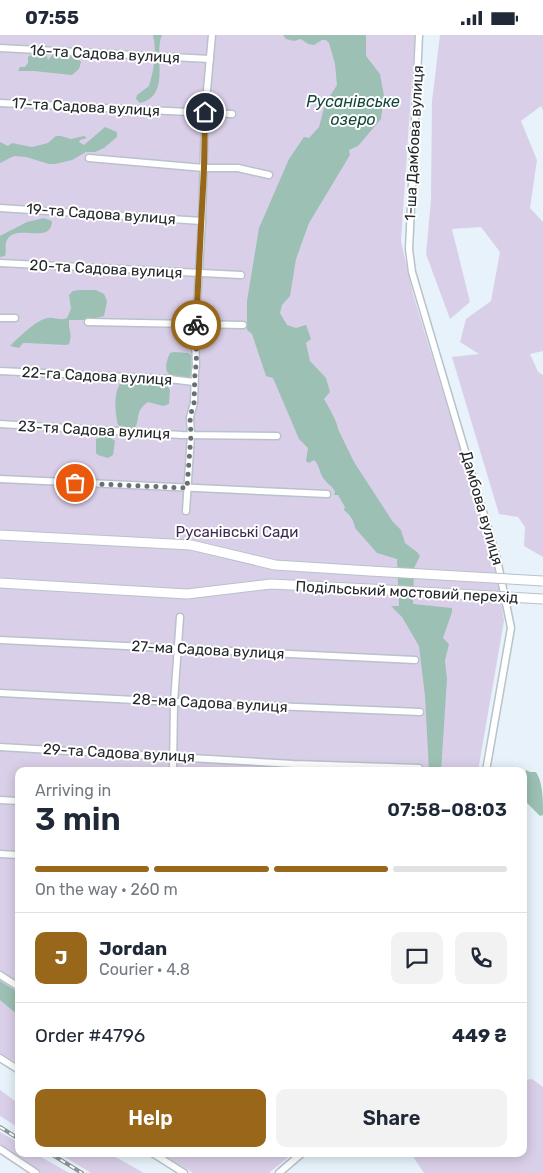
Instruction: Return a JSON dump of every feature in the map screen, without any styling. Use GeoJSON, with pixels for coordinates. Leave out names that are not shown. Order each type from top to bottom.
{"type":"FeatureCollection","features":[{"type":"Feature","properties":{"kind":"main road","name":"Подільський мостовий перехід"},"geometry":{"type":"LineString","coordinates":[[0,535],[191,545],[275,565],[543,581]]}},
{"type":"Feature","properties":{"kind":"main road","name":"Подільський мостовий перехід"},"geometry":{"type":"LineString","coordinates":[[0,583],[187,594],[271,584],[543,599]]}},
{"type":"Feature","properties":{"kind":"street"},"geometry":{"type":"LineString","coordinates":[[186,511],[191,435],[190,417],[194,403],[196,367],[195,349],[202,221],[205,112],[212,35]]}},
{"type":"Feature","properties":{"kind":"street","name":"1-ша Дамбова вулиця"},"geometry":{"type":"LineString","coordinates":[[409,249],[419,36]]}},
{"type":"Feature","properties":{"kind":"street","name":"16-та Садова вулиця"},"geometry":{"type":"LineString","coordinates":[[0,48],[210,59]]}},
{"type":"Feature","properties":{"kind":"street","name":"17-та Садова вулиця"},"geometry":{"type":"LineString","coordinates":[[0,103],[232,114]]}},
{"type":"Feature","properties":{"kind":"street"},"geometry":{"type":"LineString","coordinates":[[89,158],[204,168],[238,168],[269,175]]}},
{"type":"Feature","properties":{"kind":"street","name":"19-та Садова вулиця"},"geometry":{"type":"LineString","coordinates":[[0,208],[202,221]]}},
{"type":"Feature","properties":{"kind":"street","name":"Дамбова вулиця"},"geometry":{"type":"LineString","coordinates":[[409,249],[412,273],[497,559],[511,627],[487,767]]}},
{"type":"Feature","properties":{"kind":"street","name":"20-та Садова вулиця"},"geometry":{"type":"LineString","coordinates":[[0,263],[241,275]]}},
{"type":"Feature","properties":{"kind":"street"},"geometry":{"type":"LineString","coordinates":[[0,317],[15,318]]}},
{"type":"Feature","properties":{"kind":"street"},"geometry":{"type":"LineString","coordinates":[[88,322],[244,325]]}},
{"type":"Feature","properties":{"kind":"street","name":"22-га Садова вулиця"},"geometry":{"type":"LineString","coordinates":[[0,371],[170,379],[194,382]]}},
{"type":"Feature","properties":{"kind":"street","name":"23-тя Садова вулиця"},"geometry":{"type":"LineString","coordinates":[[0,424],[191,435],[277,436]]}},
{"type":"Feature","properties":{"kind":"street"},"geometry":{"type":"LineString","coordinates":[[0,479],[326,494]]}},
{"type":"Feature","properties":{"kind":"street"},"geometry":{"type":"LineString","coordinates":[[172,767],[174,702],[180,617]]}},
{"type":"Feature","properties":{"kind":"street","name":"27-ма Садова вулиця"},"geometry":{"type":"LineString","coordinates":[[0,640],[415,660]]}},
{"type":"Feature","properties":{"kind":"street","name":"28-ма Садова вулиця"},"geometry":{"type":"LineString","coordinates":[[0,693],[420,712]]}},
{"type":"Feature","properties":{"kind":"street","name":"29-та Садова вулиця"},"geometry":{"type":"LineString","coordinates":[[0,747],[293,764],[388,767]]}},
{"type":"Feature","properties":{"kind":"street"},"geometry":{"type":"LineString","coordinates":[[0,800],[15,801]]}},
{"type":"Feature","properties":{"kind":"street"},"geometry":{"type":"LineString","coordinates":[[0,854],[15,855]]}},
{"type":"Feature","properties":{"kind":"street"},"geometry":{"type":"LineString","coordinates":[[0,975],[15,984]]}},
{"type":"Feature","properties":{"kind":"street"},"geometry":{"type":"LineString","coordinates":[[0,1058],[15,1067]]}},
{"type":"Feature","properties":{"kind":"street"},"geometry":{"type":"LineString","coordinates":[[0,1149],[36,1173]]}},
{"type":"Feature","properties":{"kind":"street"},"geometry":{"type":"LineString","coordinates":[[159,1157],[184,1173]]}},
{"type":"Feature","properties":{"kind":"street"},"geometry":{"type":"LineString","coordinates":[[279,1173],[298,1157]]}},
{"type":"Feature","properties":{"kind":"green space","name":"Русанівські Сади"},"geometry":{"type":"Polygon","coordinates":[[[0,35],[415,35],[401,241],[413,294],[496,567],[504,621],[479,767],[15,767],[15,1062],[0,1053],[0,35]]]}},
{"type":"Feature","properties":{"kind":"green space"},"geometry":{"type":"Polygon","coordinates":[[[440,35],[543,35],[543,110],[541,106],[521,121],[537,160],[530,208],[543,222],[543,351],[530,354],[538,372],[543,375],[543,557],[524,546],[525,527],[518,517],[499,514],[452,357],[479,354],[460,342],[466,319],[491,301],[500,252],[481,227],[452,229],[470,302],[450,319],[426,254],[431,200],[432,101],[440,35]]]}},
{"type":"Feature","properties":{"kind":"green space"},"geometry":{"type":"Polygon","coordinates":[[[532,1079],[543,1087],[543,1173],[424,1173],[414,1157],[527,1157],[527,1080],[532,1079]]]}},
{"type":"Feature","properties":{"kind":"green space"},"geometry":{"type":"Polygon","coordinates":[[[0,1090],[15,1101],[15,1125],[0,1116],[0,1090]]]}},
{"type":"Feature","properties":{"kind":"green space"},"geometry":{"type":"Polygon","coordinates":[[[0,1132],[15,1141],[15,1155],[0,1144],[0,1132]]]}},
{"type":"Feature","properties":{"kind":"green space"},"geometry":{"type":"Polygon","coordinates":[[[18,1157],[41,1157],[69,1173],[41,1173],[18,1157]]]}},
{"type":"Feature","properties":{"kind":"green space"},"geometry":{"type":"Polygon","coordinates":[[[65,1157],[115,1157],[144,1173],[91,1173],[65,1157]]]}},
{"type":"Feature","properties":{"kind":"green space"},"geometry":{"type":"Polygon","coordinates":[[[167,1157],[288,1157],[269,1173],[193,1173],[167,1157]]]}},
{"type":"Feature","properties":{"kind":"water"},"geometry":{"type":"Polygon","coordinates":[[[153,35],[162,35],[159,54],[159,84],[156,92],[150,99],[140,103],[136,99],[137,95],[149,86],[154,67],[155,48],[153,35]]]}},
{"type":"Feature","properties":{"kind":"water","name":"Русанівське озеро"},"geometry":{"type":"Polygon","coordinates":[[[283,35],[366,35],[366,56],[380,74],[384,96],[381,119],[358,146],[349,150],[350,155],[309,223],[296,259],[290,296],[282,305],[280,313],[287,325],[296,328],[306,325],[311,339],[306,343],[310,361],[326,378],[330,392],[324,399],[354,462],[393,522],[401,530],[405,543],[420,556],[414,568],[413,604],[452,608],[443,638],[449,644],[445,661],[447,679],[441,767],[429,767],[425,696],[419,646],[402,617],[391,606],[399,606],[397,559],[377,553],[355,528],[353,520],[344,510],[345,507],[338,495],[334,495],[334,490],[322,477],[316,462],[314,460],[309,463],[306,461],[308,448],[299,439],[273,378],[266,376],[252,334],[247,330],[247,301],[259,228],[289,159],[304,137],[309,138],[319,127],[325,104],[337,85],[335,64],[329,43],[326,40],[322,40],[314,45],[308,44],[301,39],[294,41],[286,39],[283,35]]]}},
{"type":"Feature","properties":{"kind":"water"},"geometry":{"type":"Polygon","coordinates":[[[54,53],[77,57],[81,62],[79,69],[72,75],[18,71],[20,67],[25,67],[28,63],[28,57],[32,54],[38,56],[46,54],[48,60],[54,53]]]}},
{"type":"Feature","properties":{"kind":"water"},"geometry":{"type":"Polygon","coordinates":[[[105,127],[117,132],[117,137],[104,148],[95,152],[86,152],[72,160],[49,164],[26,157],[14,156],[0,163],[0,142],[8,146],[12,143],[32,147],[48,143],[56,136],[71,139],[84,136],[87,138],[79,142],[84,145],[105,127]]]}},
{"type":"Feature","properties":{"kind":"water"},"geometry":{"type":"Polygon","coordinates":[[[44,218],[52,221],[50,228],[46,232],[11,235],[6,242],[5,256],[0,257],[0,236],[27,222],[44,218]]]}},
{"type":"Feature","properties":{"kind":"water"},"geometry":{"type":"Polygon","coordinates":[[[96,290],[104,294],[107,301],[104,316],[89,320],[69,320],[71,337],[69,344],[66,345],[23,343],[19,348],[10,346],[28,329],[44,319],[67,318],[71,309],[69,295],[73,291],[96,290]]]}},
{"type":"Feature","properties":{"kind":"water"},"geometry":{"type":"Polygon","coordinates":[[[170,353],[188,353],[192,356],[190,377],[172,376],[167,371],[167,360],[170,353]]]}},
{"type":"Feature","properties":{"kind":"water"},"geometry":{"type":"Polygon","coordinates":[[[122,381],[133,384],[166,384],[170,390],[169,404],[163,406],[148,402],[139,412],[134,429],[123,428],[118,425],[116,408],[117,390],[122,381]]]}},
{"type":"Feature","properties":{"kind":"water"},"geometry":{"type":"Polygon","coordinates":[[[105,436],[115,441],[113,455],[108,458],[96,453],[96,439],[105,436]]]}},
{"type":"Feature","properties":{"kind":"water"},"geometry":{"type":"Polygon","coordinates":[[[527,770],[536,772],[540,781],[543,815],[540,816],[527,803],[527,770]]]}},
{"type":"Feature","properties":{"kind":"water"},"geometry":{"type":"Polygon","coordinates":[[[0,981],[15,990],[15,1013],[0,1000],[0,981]]]}},
{"type":"Feature","properties":{"kind":"railway"},"geometry":{"type":"LineString","coordinates":[[0,1127],[15,1136]]}},
{"type":"Feature","properties":{"kind":"railway"},"geometry":{"type":"LineString","coordinates":[[56,1157],[82,1173]]}},
{"type":"Feature","properties":{"kind":"way so far"},"geometry":{"type":"LineString","coordinates":[[75,483],[187,488],[191,435],[190,417],[194,403],[196,367],[196,325]]}},
{"type":"Feature","properties":{"kind":"route"},"geometry":{"type":"LineString","coordinates":[[196,325],[202,221],[205,112]]}}]}
